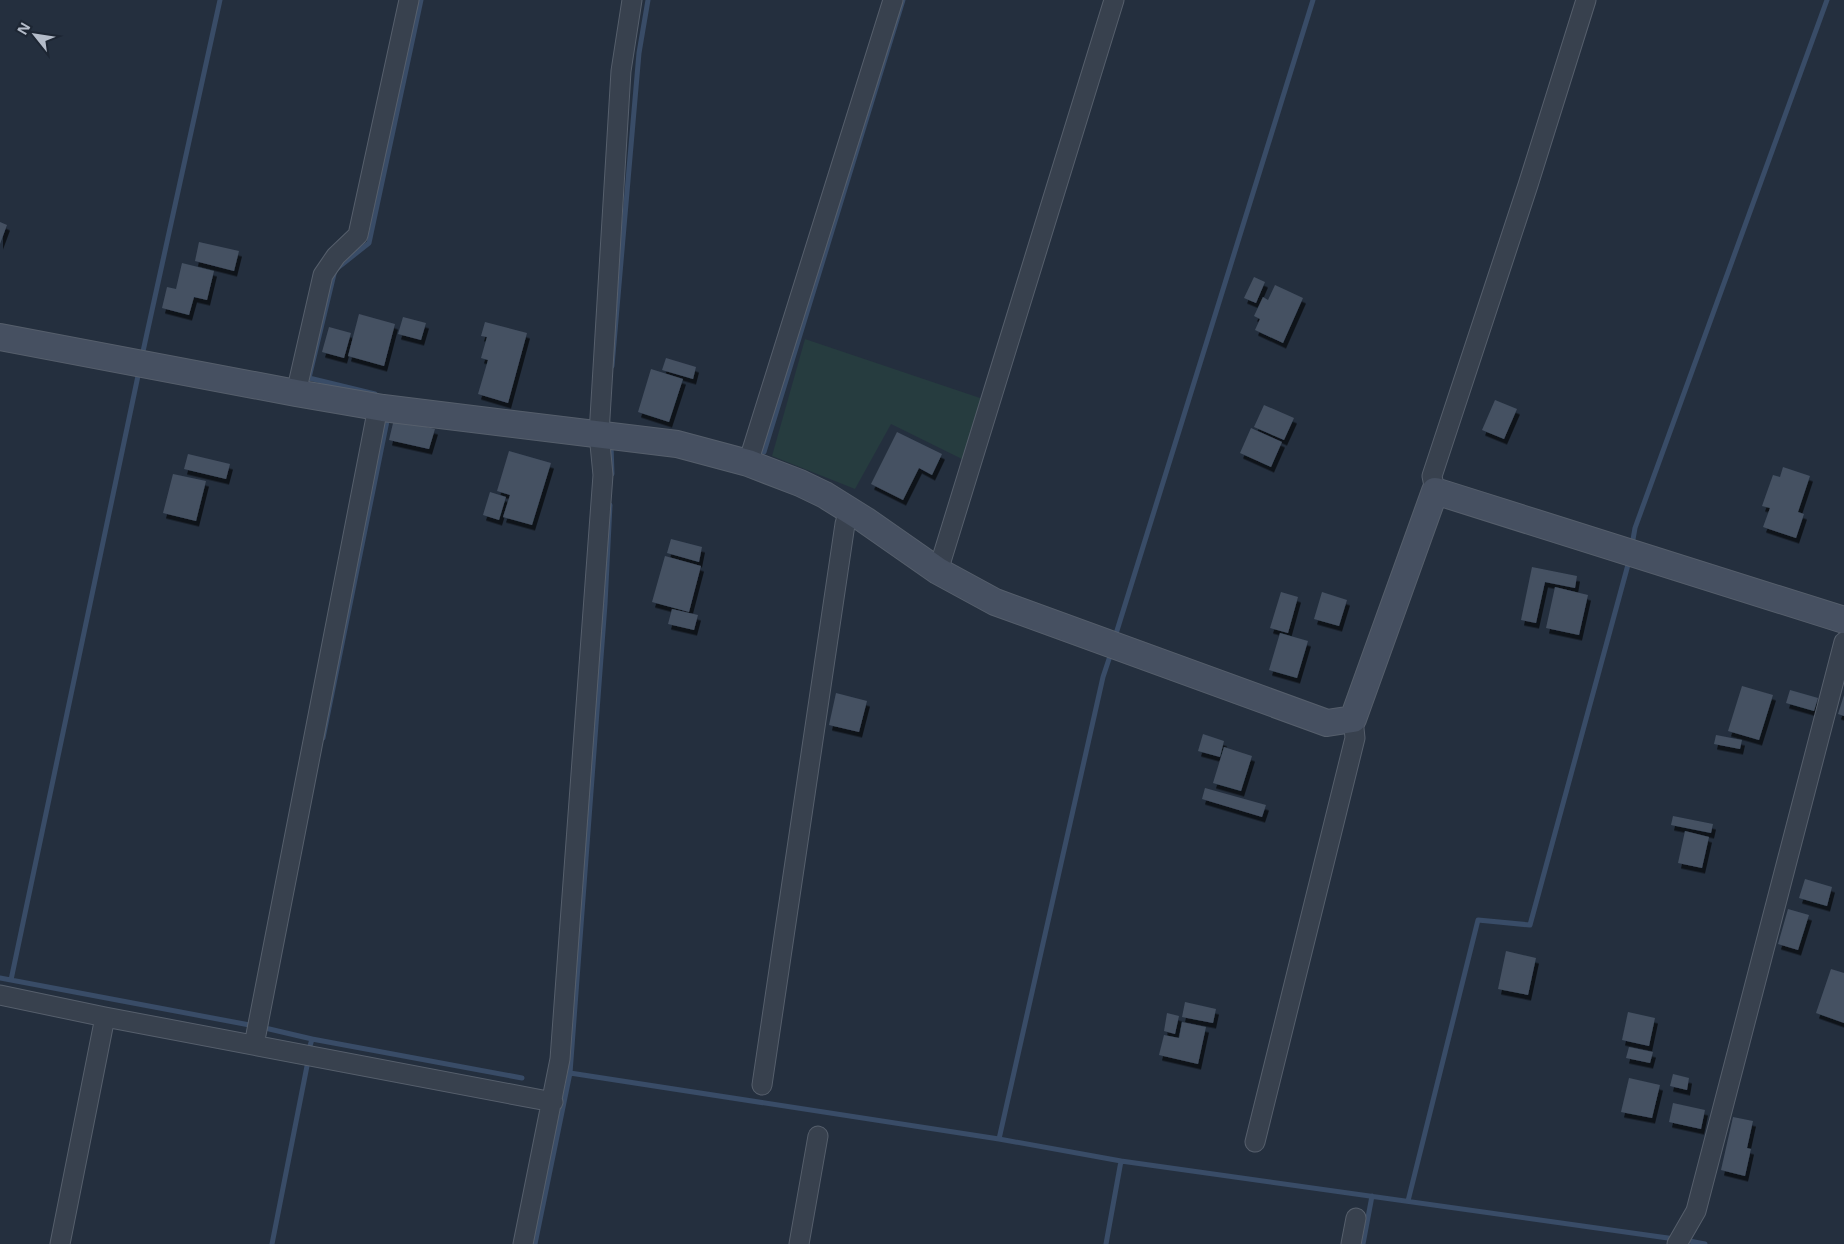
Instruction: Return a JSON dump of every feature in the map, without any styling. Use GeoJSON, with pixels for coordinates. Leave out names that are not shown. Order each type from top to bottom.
{"type":"FeatureCollection","features":[{"type":"Feature","properties":{"kind":"street"},"geometry":{"type":"LineString","coordinates":[[296,393],[323,275],[336,256],[358,235],[409,0]]}},
{"type":"Feature","properties":{"kind":"street"},"geometry":{"type":"LineString","coordinates":[[523,1244],[553,1102],[560,1059],[607,435],[621,71],[632,0]]}},
{"type":"Feature","properties":{"kind":"street"},"geometry":{"type":"LineString","coordinates":[[748,463],[893,0]]}},
{"type":"Feature","properties":{"kind":"street"},"geometry":{"type":"LineString","coordinates":[[938,571],[1114,0]]}},
{"type":"Feature","properties":{"kind":"street"},"geometry":{"type":"LineString","coordinates":[[1255,1142],[1355,738],[1352,719],[1435,491],[1432,476],[1525,194],[1586,0]]}},
{"type":"Feature","properties":{"kind":"street"},"geometry":{"type":"LineString","coordinates":[[0,337],[296,393],[386,408],[677,444],[748,463],[825,495],[938,571],[996,602],[1328,724],[1352,719]]}},
{"type":"Feature","properties":{"kind":"street"},"geometry":{"type":"LineString","coordinates":[[256,1033],[386,408]]}},
{"type":"Feature","properties":{"kind":"street"},"geometry":{"type":"LineString","coordinates":[[1435,491],[1844,620]]}},
{"type":"Feature","properties":{"kind":"street"},"geometry":{"type":"LineString","coordinates":[[762,1085],[844,524],[849,510]]}},
{"type":"Feature","properties":{"kind":"street"},"geometry":{"type":"LineString","coordinates":[[1681,1238],[1699,1202],[1844,642]]}},
{"type":"Feature","properties":{"kind":"street"},"geometry":{"type":"LineString","coordinates":[[0,995],[105,1017],[256,1033],[553,1102]]}},
{"type":"Feature","properties":{"kind":"street"},"geometry":{"type":"LineString","coordinates":[[60,1244],[105,1017]]}},
{"type":"Feature","properties":{"kind":"street"},"geometry":{"type":"LineString","coordinates":[[799,1244],[818,1136]]}},
{"type":"Feature","properties":{"kind":"street"},"geometry":{"type":"LineString","coordinates":[[1351,1244],[1356,1218]]}},
{"type":"Feature","properties":{"kind":"green space"},"geometry":{"type":"Polygon","coordinates":[[[805,339],[983,399],[964,460],[891,424],[855,489],[772,456],[805,339]]]}},
{"type":"Feature","properties":{"kind":"building"},"geometry":{"type":"Polygon","coordinates":[[[0,222],[7,225],[0,244],[0,222]]]}},
{"type":"Feature","properties":{"kind":"building"},"geometry":{"type":"Polygon","coordinates":[[[199,242],[239,251],[234,271],[195,261],[199,242]]]}},
{"type":"Feature","properties":{"kind":"building"},"geometry":{"type":"Polygon","coordinates":[[[182,263],[214,271],[207,300],[194,297],[189,315],[162,308],[167,287],[176,289],[182,263]]]}},
{"type":"Feature","properties":{"kind":"building"},"geometry":{"type":"Polygon","coordinates":[[[1254,277],[1265,282],[1256,303],[1244,298],[1254,277]]]}},
{"type":"Feature","properties":{"kind":"building"},"geometry":{"type":"Polygon","coordinates":[[[1275,285],[1303,298],[1283,343],[1255,330],[1260,319],[1254,316],[1263,297],[1268,300],[1275,285]]]}},
{"type":"Feature","properties":{"kind":"building"},"geometry":{"type":"Polygon","coordinates":[[[359,314],[395,324],[384,366],[348,356],[359,314]]]}},
{"type":"Feature","properties":{"kind":"building"},"geometry":{"type":"Polygon","coordinates":[[[403,317],[426,323],[421,340],[398,334],[403,317]]]}},
{"type":"Feature","properties":{"kind":"building"},"geometry":{"type":"Polygon","coordinates":[[[485,322],[527,333],[508,403],[478,394],[488,360],[481,358],[487,337],[481,336],[485,322]]]}},
{"type":"Feature","properties":{"kind":"building"},"geometry":{"type":"Polygon","coordinates":[[[329,327],[351,333],[344,358],[322,352],[329,327]]]}},
{"type":"Feature","properties":{"kind":"building"},"geometry":{"type":"Polygon","coordinates":[[[666,358],[696,367],[693,379],[662,370],[666,358]]]}},
{"type":"Feature","properties":{"kind":"building"},"geometry":{"type":"Polygon","coordinates":[[[651,369],[683,379],[669,422],[638,412],[651,369]]]}},
{"type":"Feature","properties":{"kind":"building"},"geometry":{"type":"Polygon","coordinates":[[[1495,400],[1517,409],[1504,439],[1482,430],[1495,400]]]}},
{"type":"Feature","properties":{"kind":"building"},"geometry":{"type":"Polygon","coordinates":[[[1264,405],[1294,418],[1284,440],[1254,427],[1264,405]]]}},
{"type":"Feature","properties":{"kind":"building"},"geometry":{"type":"Polygon","coordinates":[[[394,419],[435,429],[429,449],[389,440],[394,419]]]}},
{"type":"Feature","properties":{"kind":"building"},"geometry":{"type":"Polygon","coordinates":[[[1251,428],[1282,442],[1271,467],[1240,453],[1251,428]]]}},
{"type":"Feature","properties":{"kind":"building"},"geometry":{"type":"Polygon","coordinates":[[[897,432],[942,454],[932,475],[919,468],[903,500],[871,484],[897,432]]]}},
{"type":"Feature","properties":{"kind":"building"},"geometry":{"type":"Polygon","coordinates":[[[509,451],[551,463],[532,525],[503,517],[510,495],[497,491],[509,451]]]}},
{"type":"Feature","properties":{"kind":"building"},"geometry":{"type":"Polygon","coordinates":[[[188,454],[230,464],[226,479],[184,469],[188,454]]]}},
{"type":"Feature","properties":{"kind":"building"},"geometry":{"type":"Polygon","coordinates":[[[1783,467],[1810,476],[1798,512],[1804,514],[1796,538],[1763,527],[1770,508],[1762,506],[1773,475],[1780,477],[1783,467]]]}},
{"type":"Feature","properties":{"kind":"building"},"geometry":{"type":"Polygon","coordinates":[[[173,474],[206,481],[196,521],[163,513],[173,474]]]}},
{"type":"Feature","properties":{"kind":"building"},"geometry":{"type":"Polygon","coordinates":[[[490,492],[506,497],[499,520],[483,515],[490,492]]]}},
{"type":"Feature","properties":{"kind":"building"},"geometry":{"type":"Polygon","coordinates":[[[671,539],[702,547],[699,562],[667,553],[671,539]]]}},
{"type":"Feature","properties":{"kind":"building"},"geometry":{"type":"Polygon","coordinates":[[[665,556],[701,566],[689,612],[652,602],[665,556]]]}},
{"type":"Feature","properties":{"kind":"building"},"geometry":{"type":"Polygon","coordinates":[[[1532,567],[1577,576],[1575,588],[1545,582],[1536,623],[1521,620],[1532,567]]]}},
{"type":"Feature","properties":{"kind":"building"},"geometry":{"type":"Polygon","coordinates":[[[1555,587],[1588,595],[1579,635],[1546,628],[1555,587]]]}},
{"type":"Feature","properties":{"kind":"building"},"geometry":{"type":"Polygon","coordinates":[[[1281,592],[1298,597],[1288,633],[1270,628],[1281,592]]]}},
{"type":"Feature","properties":{"kind":"building"},"geometry":{"type":"Polygon","coordinates":[[[1322,592],[1347,600],[1339,626],[1314,619],[1322,592]]]}},
{"type":"Feature","properties":{"kind":"building"},"geometry":{"type":"Polygon","coordinates":[[[672,609],[698,615],[694,630],[668,624],[672,609]]]}},
{"type":"Feature","properties":{"kind":"building"},"geometry":{"type":"Polygon","coordinates":[[[1280,633],[1308,641],[1297,678],[1269,670],[1280,633]]]}},
{"type":"Feature","properties":{"kind":"building"},"geometry":{"type":"Polygon","coordinates":[[[1742,686],[1773,695],[1759,740],[1728,731],[1742,686]]]}},
{"type":"Feature","properties":{"kind":"building"},"geometry":{"type":"Polygon","coordinates":[[[1790,690],[1818,698],[1814,711],[1786,703],[1790,690]]]}},
{"type":"Feature","properties":{"kind":"building"},"geometry":{"type":"Polygon","coordinates":[[[836,693],[867,701],[859,732],[829,725],[836,693]]]}},
{"type":"Feature","properties":{"kind":"building"},"geometry":{"type":"Polygon","coordinates":[[[1844,695],[1844,716],[1838,714],[1844,695]]]}},
{"type":"Feature","properties":{"kind":"building"},"geometry":{"type":"Polygon","coordinates":[[[1203,734],[1224,741],[1220,757],[1198,751],[1203,734]]]}},
{"type":"Feature","properties":{"kind":"building"},"geometry":{"type":"Polygon","coordinates":[[[1716,735],[1742,740],[1740,749],[1714,744],[1716,735]]]}},
{"type":"Feature","properties":{"kind":"building"},"geometry":{"type":"Polygon","coordinates":[[[1224,747],[1252,756],[1241,791],[1213,783],[1224,747]]]}},
{"type":"Feature","properties":{"kind":"building"},"geometry":{"type":"Polygon","coordinates":[[[1205,788],[1266,805],[1262,817],[1202,799],[1205,788]]]}},
{"type":"Feature","properties":{"kind":"building"},"geometry":{"type":"Polygon","coordinates":[[[1673,816],[1713,824],[1711,833],[1671,825],[1673,816]]]}},
{"type":"Feature","properties":{"kind":"building"},"geometry":{"type":"Polygon","coordinates":[[[1685,831],[1709,837],[1702,868],[1678,863],[1685,831]]]}},
{"type":"Feature","properties":{"kind":"building"},"geometry":{"type":"Polygon","coordinates":[[[1805,879],[1832,887],[1827,906],[1799,898],[1805,879]]]}},
{"type":"Feature","properties":{"kind":"building"},"geometry":{"type":"Polygon","coordinates":[[[1788,909],[1809,915],[1798,950],[1778,944],[1788,909]]]}},
{"type":"Feature","properties":{"kind":"building"},"geometry":{"type":"Polygon","coordinates":[[[1506,951],[1536,958],[1528,995],[1498,989],[1506,951]]]}},
{"type":"Feature","properties":{"kind":"building"},"geometry":{"type":"Polygon","coordinates":[[[1831,969],[1844,973],[1844,1023],[1816,1013],[1831,969]]]}},
{"type":"Feature","properties":{"kind":"building"},"geometry":{"type":"Polygon","coordinates":[[[1185,1002],[1216,1009],[1213,1023],[1182,1017],[1185,1002]]]}},
{"type":"Feature","properties":{"kind":"building"},"geometry":{"type":"Polygon","coordinates":[[[1628,1012],[1655,1018],[1649,1046],[1622,1040],[1628,1012]]]}},
{"type":"Feature","properties":{"kind":"building"},"geometry":{"type":"Polygon","coordinates":[[[1167,1013],[1179,1016],[1175,1034],[1164,1031],[1167,1013]]]}},
{"type":"Feature","properties":{"kind":"building"},"geometry":{"type":"Polygon","coordinates":[[[1182,1022],[1206,1027],[1198,1064],[1159,1055],[1164,1035],[1179,1038],[1182,1022]]]}},
{"type":"Feature","properties":{"kind":"building"},"geometry":{"type":"Polygon","coordinates":[[[1629,1047],[1653,1052],[1650,1063],[1626,1058],[1629,1047]]]}},
{"type":"Feature","properties":{"kind":"building"},"geometry":{"type":"Polygon","coordinates":[[[1673,1074],[1689,1078],[1687,1090],[1670,1086],[1673,1074]]]}},
{"type":"Feature","properties":{"kind":"building"},"geometry":{"type":"Polygon","coordinates":[[[1629,1078],[1660,1085],[1652,1118],[1621,1112],[1629,1078]]]}},
{"type":"Feature","properties":{"kind":"building"},"geometry":{"type":"Polygon","coordinates":[[[1673,1103],[1705,1110],[1701,1129],[1669,1122],[1673,1103]]]}},
{"type":"Feature","properties":{"kind":"building"},"geometry":{"type":"Polygon","coordinates":[[[1733,1117],[1753,1121],[1747,1148],[1751,1149],[1745,1176],[1721,1170],[1733,1117]]]}},
{"type":"Feature","properties":{"kind":"waterway"},"geometry":{"type":"LineString","coordinates":[[142,356],[220,0]]}},
{"type":"Feature","properties":{"kind":"waterway"},"geometry":{"type":"LineString","coordinates":[[375,394],[309,378],[335,270],[369,243],[421,0]]}},
{"type":"Feature","properties":{"kind":"waterway"},"geometry":{"type":"LineString","coordinates":[[612,366],[639,53],[648,0]]}},
{"type":"Feature","properties":{"kind":"waterway"},"geometry":{"type":"LineString","coordinates":[[764,452],[903,0]]}},
{"type":"Feature","properties":{"kind":"waterway"},"geometry":{"type":"LineString","coordinates":[[1115,637],[1313,0]]}},
{"type":"Feature","properties":{"kind":"waterway"},"geometry":{"type":"LineString","coordinates":[[1632,545],[1635,528],[1827,0]]}},
{"type":"Feature","properties":{"kind":"waterway"},"geometry":{"type":"LineString","coordinates":[[11,980],[139,371]]}},
{"type":"Feature","properties":{"kind":"waterway"},"geometry":{"type":"LineString","coordinates":[[323,738],[388,416]]}},
{"type":"Feature","properties":{"kind":"waterway"},"geometry":{"type":"LineString","coordinates":[[611,445],[612,474]]}},
{"type":"Feature","properties":{"kind":"waterway"},"geometry":{"type":"LineString","coordinates":[[535,1244],[570,1073],[605,604],[610,505]]}},
{"type":"Feature","properties":{"kind":"waterway"},"geometry":{"type":"LineString","coordinates":[[1408,1201],[1478,920],[1530,925],[1629,561]]}},
{"type":"Feature","properties":{"kind":"waterway"},"geometry":{"type":"LineString","coordinates":[[999,1139],[1103,677],[1111,653]]}},
{"type":"Feature","properties":{"kind":"waterway"},"geometry":{"type":"LineString","coordinates":[[0,978],[255,1026]]}},
{"type":"Feature","properties":{"kind":"waterway"},"geometry":{"type":"LineString","coordinates":[[266,1024],[265,1028],[312,1039],[310,1046]]}},
{"type":"Feature","properties":{"kind":"waterway"},"geometry":{"type":"LineString","coordinates":[[312,1039],[522,1078]]}},
{"type":"Feature","properties":{"kind":"waterway"},"geometry":{"type":"LineString","coordinates":[[272,1244],[307,1066]]}},
{"type":"Feature","properties":{"kind":"waterway"},"geometry":{"type":"LineString","coordinates":[[570,1073],[999,1139],[1121,1161]]}},
{"type":"Feature","properties":{"kind":"waterway"},"geometry":{"type":"LineString","coordinates":[[1106,1244],[1121,1161],[1675,1239]]}},
{"type":"Feature","properties":{"kind":"waterway"},"geometry":{"type":"LineString","coordinates":[[1363,1244],[1372,1196]]}},
{"type":"Feature","properties":{"kind":"waterway"},"geometry":{"type":"LineString","coordinates":[[1684,1240],[1705,1244]]}}]}
